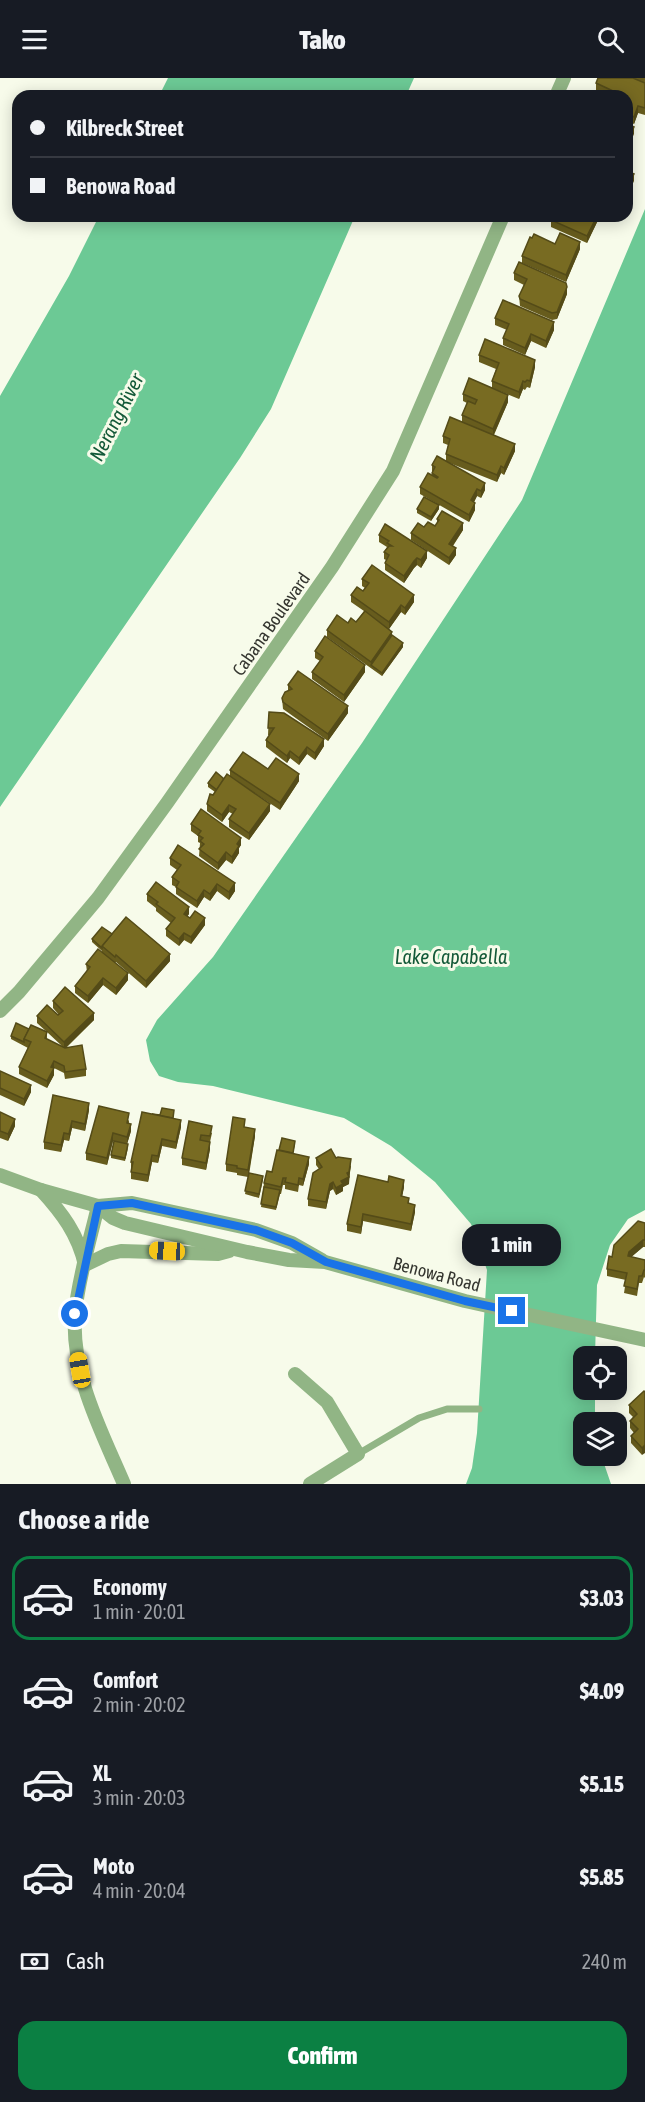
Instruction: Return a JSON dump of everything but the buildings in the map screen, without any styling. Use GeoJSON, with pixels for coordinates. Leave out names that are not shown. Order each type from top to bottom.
{"type":"FeatureCollection","features":[{"type":"Feature","properties":{"kind":"street","name":"Cabana Boulevard"},"geometry":{"type":"LineString","coordinates":[[0,1011],[19,992],[98,898],[332,567],[387,481],[500,222]]}},
{"type":"Feature","properties":{"kind":"street","name":"Benowa Road"},"geometry":{"type":"LineString","coordinates":[[0,1175],[41,1190],[98,1206],[132,1203],[256,1230],[292,1243],[326,1262]]}},
{"type":"Feature","properties":{"kind":"street"},"geometry":{"type":"LineString","coordinates":[[41,1190],[70,1225],[81,1248],[85,1265]]}},
{"type":"Feature","properties":{"kind":"street","name":"Benowa Road"},"geometry":{"type":"LineString","coordinates":[[98,1206],[113,1218],[125,1222],[234,1249],[289,1260],[326,1262],[465,1301],[645,1340]]}},
{"type":"Feature","properties":{"kind":"street"},"geometry":{"type":"LineString","coordinates":[[98,1206],[75,1314],[78,1362],[88,1397],[124,1484]]}},
{"type":"Feature","properties":{"kind":"street"},"geometry":{"type":"LineString","coordinates":[[85,1265],[108,1254],[121,1251],[218,1254],[234,1249]]}},
{"type":"Feature","properties":{"kind":"street"},"geometry":{"type":"LineString","coordinates":[[295,1374],[327,1402],[358,1454],[310,1484]]}},
{"type":"Feature","properties":{"kind":"lane"},"geometry":{"type":"LineString","coordinates":[[358,1454],[419,1418],[447,1409],[479,1409]]}},
{"type":"Feature","properties":{"kind":"water"},"geometry":{"type":"Polygon","coordinates":[[[168,78],[414,78],[409,90],[162,90],[168,78]]]}},
{"type":"Feature","properties":{"kind":"water","name":"Lake Capabella"},"geometry":{"type":"Polygon","coordinates":[[[645,209],[645,1210],[628,1219],[610,1245],[597,1285],[595,1346],[573,1346],[573,1400],[595,1400],[595,1412],[573,1412],[573,1466],[605,1466],[611,1484],[466,1484],[472,1468],[477,1433],[487,1270],[471,1224],[435,1182],[391,1146],[344,1118],[213,1086],[178,1082],[159,1076],[150,1061],[146,1040],[157,1020],[213,957],[362,743],[522,500],[645,209]]]}},
{"type":"Feature","properties":{"kind":"water","name":"Nerang River"},"geometry":{"type":"Polygon","coordinates":[[[96,222],[352,222],[271,409],[240,458],[0,807],[0,396],[69,276],[96,222]]]}},
{"type":"Feature","properties":{"kind":"route"},"geometry":{"type":"LineString","coordinates":[[75,1314],[98,1206],[118,1203],[132,1203],[256,1230],[292,1243],[326,1262],[465,1301],[512,1311]]}}]}
